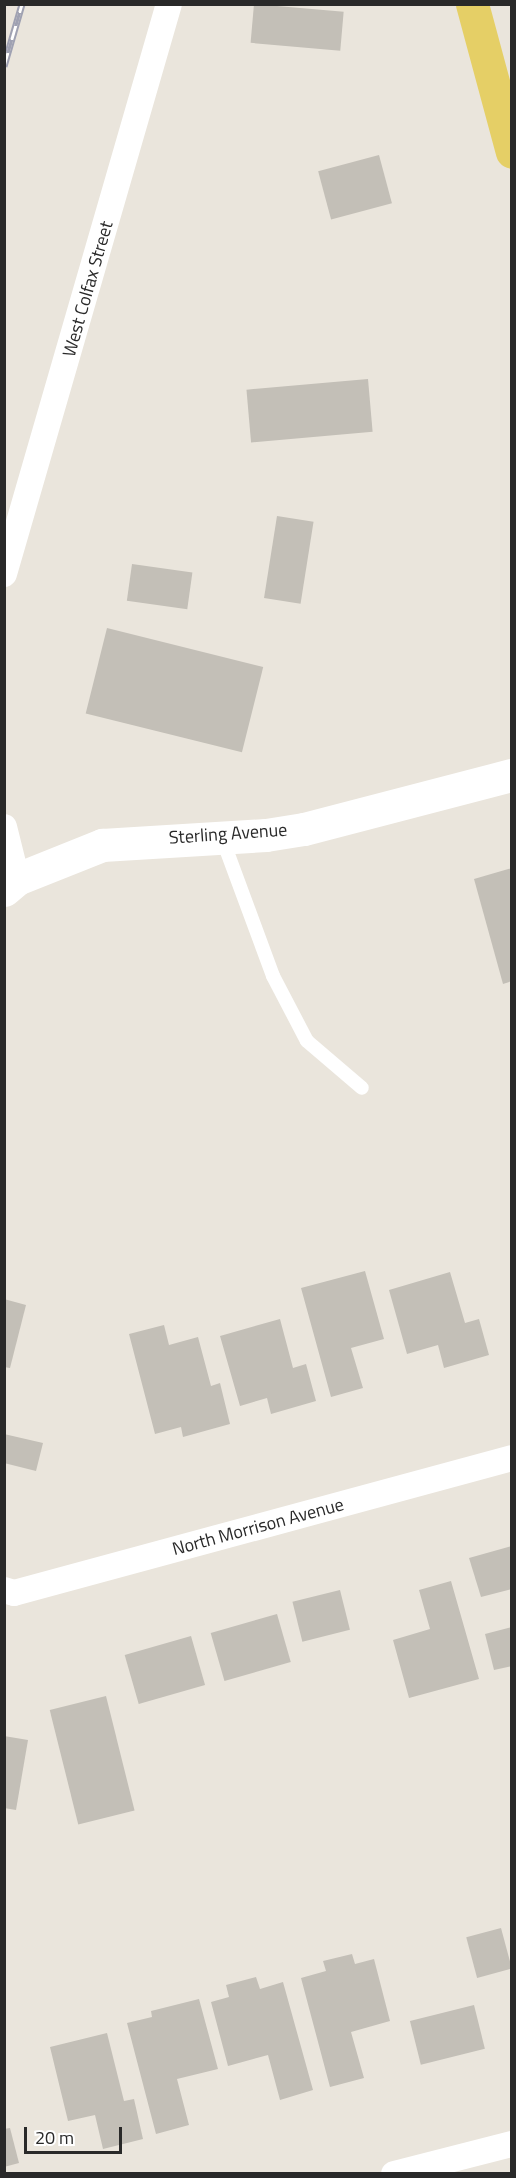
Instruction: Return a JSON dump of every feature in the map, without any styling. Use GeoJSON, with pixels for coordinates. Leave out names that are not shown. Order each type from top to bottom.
{"type":"FeatureCollection","features":[{"type":"Feature","properties":{"kind":"main road"},"geometry":{"type":"LineString","coordinates":[[472,4],[512,152]]}},
{"type":"Feature","properties":{"kind":"street","name":"West Colfax Street"},"geometry":{"type":"LineString","coordinates":[[4,574],[169,4]]}},
{"type":"Feature","properties":{"kind":"street","name":"Sterling Avenue"},"geometry":{"type":"LineString","coordinates":[[11,884],[102,845],[266,835],[304,829],[512,775]]}},
{"type":"Feature","properties":{"kind":"street"},"geometry":{"type":"LineString","coordinates":[[4,827],[11,884]]}},
{"type":"Feature","properties":{"kind":"street","name":"North Morrison Avenue"},"geometry":{"type":"LineString","coordinates":[[4,1590],[26,1590],[512,1458]]}},
{"type":"Feature","properties":{"kind":"street"},"geometry":{"type":"LineString","coordinates":[[394,2174],[459,2165],[512,2144]]}},
{"type":"Feature","properties":{"kind":"lane"},"geometry":{"type":"LineString","coordinates":[[221,836],[273,976],[307,1041],[362,1088]]}},
{"type":"Feature","properties":{"kind":"building"},"geometry":{"type":"Polygon","coordinates":[[[254,4],[344,12],[340,51],[251,43],[254,4]]]}},
{"type":"Feature","properties":{"kind":"building"},"geometry":{"type":"Polygon","coordinates":[[[379,155],[392,203],[331,220],[318,171],[379,155]]]}},
{"type":"Feature","properties":{"kind":"building"},"geometry":{"type":"Polygon","coordinates":[[[368,379],[373,432],[251,442],[246,390],[368,379]]]}},
{"type":"Feature","properties":{"kind":"building"},"geometry":{"type":"Polygon","coordinates":[[[277,516],[314,522],[301,604],[264,598],[277,516]]]}},
{"type":"Feature","properties":{"kind":"building"},"geometry":{"type":"Polygon","coordinates":[[[132,564],[192,572],[187,609],[127,601],[132,564]]]}},
{"type":"Feature","properties":{"kind":"building"},"geometry":{"type":"Polygon","coordinates":[[[107,628],[263,667],[242,752],[86,713],[107,628]]]}},
{"type":"Feature","properties":{"kind":"building"},"geometry":{"type":"Polygon","coordinates":[[[512,868],[512,981],[503,984],[474,879],[512,868]]]}},
{"type":"Feature","properties":{"kind":"building"},"geometry":{"type":"Polygon","coordinates":[[[365,1271],[384,1339],[351,1348],[363,1388],[331,1397],[301,1288],[365,1271]]]}},
{"type":"Feature","properties":{"kind":"building"},"geometry":{"type":"Polygon","coordinates":[[[450,1272],[465,1323],[479,1319],[489,1355],[444,1368],[438,1345],[407,1354],[389,1290],[450,1272]]]}},
{"type":"Feature","properties":{"kind":"building"},"geometry":{"type":"Polygon","coordinates":[[[4,1299],[26,1305],[10,1368],[4,1367],[4,1299]]]}},
{"type":"Feature","properties":{"kind":"building"},"geometry":{"type":"Polygon","coordinates":[[[280,1319],[293,1368],[306,1364],[316,1401],[271,1414],[267,1398],[240,1406],[220,1336],[280,1319]]]}},
{"type":"Feature","properties":{"kind":"building"},"geometry":{"type":"Polygon","coordinates":[[[164,1325],[169,1345],[198,1337],[211,1386],[220,1383],[230,1424],[183,1437],[181,1427],[155,1434],[129,1334],[164,1325]]]}},
{"type":"Feature","properties":{"kind":"building"},"geometry":{"type":"Polygon","coordinates":[[[4,1434],[43,1443],[36,1471],[4,1463],[4,1434]]]}},
{"type":"Feature","properties":{"kind":"building"},"geometry":{"type":"Polygon","coordinates":[[[512,1546],[512,1589],[481,1597],[469,1558],[512,1546]]]}},
{"type":"Feature","properties":{"kind":"building"},"geometry":{"type":"Polygon","coordinates":[[[451,1581],[479,1679],[409,1698],[393,1640],[430,1629],[419,1590],[451,1581]]]}},
{"type":"Feature","properties":{"kind":"building"},"geometry":{"type":"Polygon","coordinates":[[[340,1590],[350,1630],[302,1642],[292,1602],[340,1590]]]}},
{"type":"Feature","properties":{"kind":"building"},"geometry":{"type":"Polygon","coordinates":[[[277,1614],[291,1662],[224,1681],[211,1633],[277,1614]]]}},
{"type":"Feature","properties":{"kind":"building"},"geometry":{"type":"Polygon","coordinates":[[[512,1627],[512,1666],[494,1670],[485,1634],[512,1627]]]}},
{"type":"Feature","properties":{"kind":"building"},"geometry":{"type":"Polygon","coordinates":[[[191,1636],[205,1685],[139,1704],[125,1655],[191,1636]]]}},
{"type":"Feature","properties":{"kind":"building"},"geometry":{"type":"Polygon","coordinates":[[[106,1696],[135,1810],[78,1825],[50,1710],[106,1696]]]}},
{"type":"Feature","properties":{"kind":"building"},"geometry":{"type":"Polygon","coordinates":[[[4,1736],[28,1740],[16,1810],[4,1808],[4,1736]]]}},
{"type":"Feature","properties":{"kind":"building"},"geometry":{"type":"Polygon","coordinates":[[[501,1928],[512,1969],[477,1978],[466,1937],[501,1928]]]}},
{"type":"Feature","properties":{"kind":"building"},"geometry":{"type":"Polygon","coordinates":[[[352,1954],[355,1964],[374,1959],[390,2021],[351,2032],[364,2078],[330,2087],[301,1978],[326,1971],[323,1961],[352,1954]]]}},
{"type":"Feature","properties":{"kind":"building"},"geometry":{"type":"Polygon","coordinates":[[[256,1977],[260,1989],[283,1982],[313,2090],[280,2100],[268,2055],[228,2066],[211,2002],[229,1997],[226,1985],[256,1977]]]}},
{"type":"Feature","properties":{"kind":"building"},"geometry":{"type":"Polygon","coordinates":[[[199,1999],[218,2069],[177,2079],[189,2125],[156,2134],[127,2023],[152,2017],[151,2011],[199,1999]]]}},
{"type":"Feature","properties":{"kind":"building"},"geometry":{"type":"Polygon","coordinates":[[[474,2005],[485,2049],[421,2065],[410,2021],[474,2005]]]}},
{"type":"Feature","properties":{"kind":"building"},"geometry":{"type":"Polygon","coordinates":[[[107,2033],[124,2101],[134,2099],[143,2139],[103,2149],[95,2115],[68,2121],[50,2047],[107,2033]]]}},
{"type":"Feature","properties":{"kind":"building"},"geometry":{"type":"Polygon","coordinates":[[[10,2128],[19,2163],[4,2167],[4,2129],[10,2128]]]}},
{"type":"Feature","properties":{"kind":"railway"},"geometry":{"type":"LineString","coordinates":[[4,66],[22,4]]}}]}
